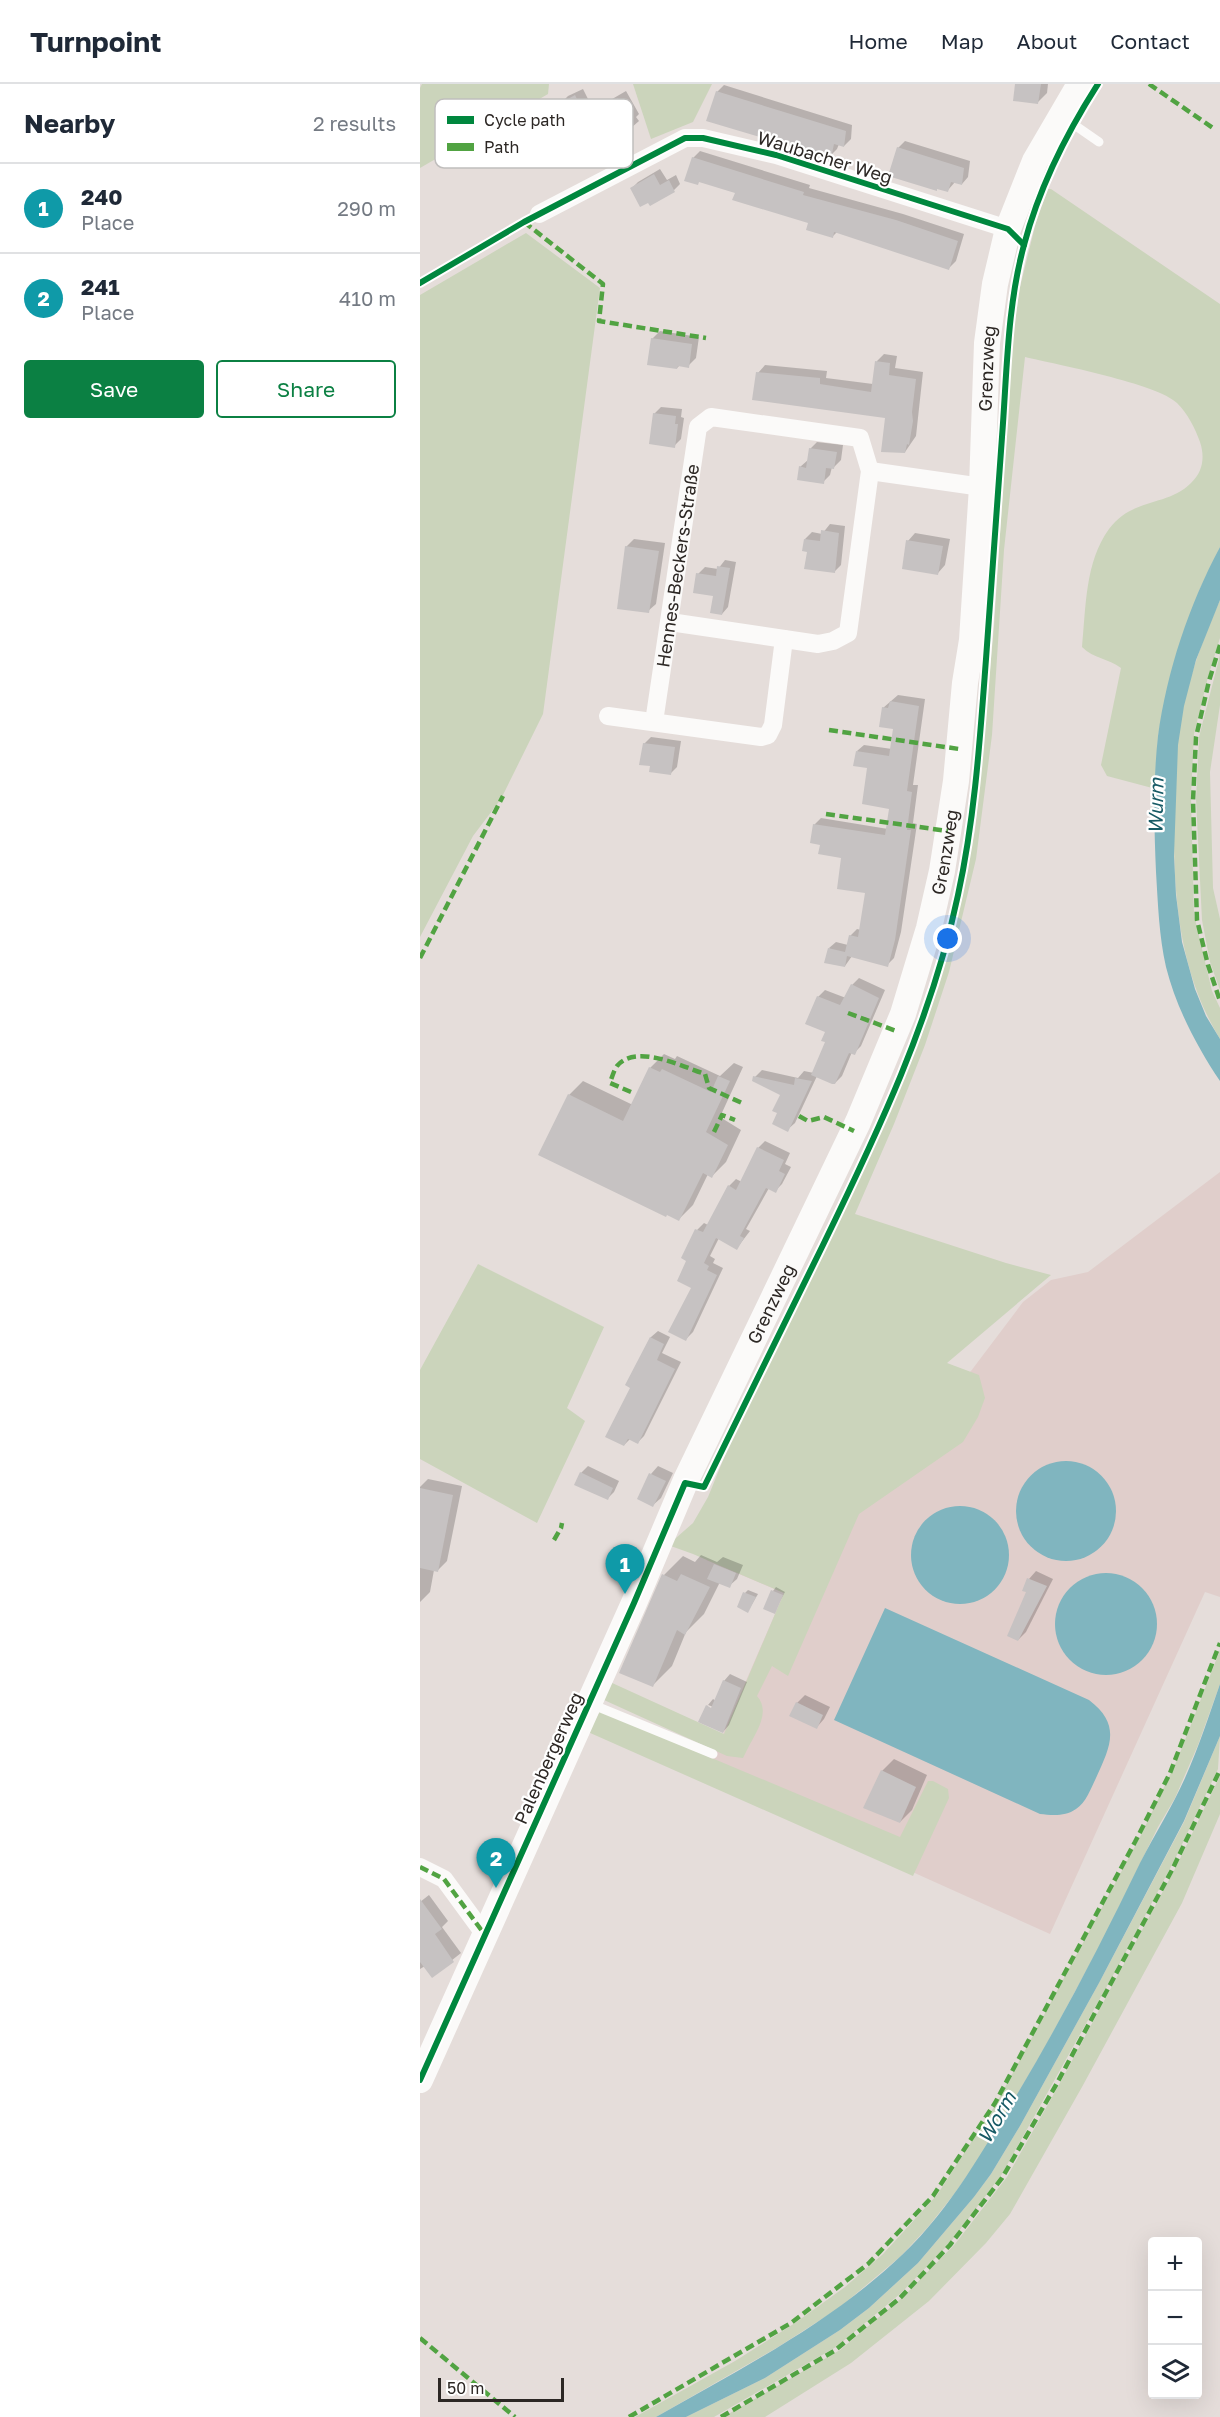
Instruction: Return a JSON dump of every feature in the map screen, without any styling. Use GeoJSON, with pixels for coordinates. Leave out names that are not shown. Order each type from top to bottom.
{"type":"FeatureCollection","features":[{"type":"Feature","properties":{"kind":"street","name":"Grenzweg"},"geometry":{"type":"LineString","coordinates":[[644,1579],[695,1461],[858,1122],[903,1014],[934,905],[954,791],[965,682],[972,640],[982,487],[987,343],[995,284],[1008,229],[1035,161],[1080,84]]}},
{"type":"Feature","properties":{"kind":"street","name":"Waubacher Weg"},"geometry":{"type":"LineString","coordinates":[[633,165],[685,138],[703,138],[776,155],[1008,229]]}},
{"type":"Feature","properties":{"kind":"street","name":"Waubacher Weg"},"geometry":{"type":"LineString","coordinates":[[539,214],[627,168]]}},
{"type":"Feature","properties":{"kind":"street","name":"Hennes-Beckers-Straße"},"geometry":{"type":"LineString","coordinates":[[654,722],[698,427],[711,417],[860,438],[870,471]]}},
{"type":"Feature","properties":{"kind":"street"},"geometry":{"type":"LineString","coordinates":[[670,622],[818,644],[833,641],[848,633],[870,471],[982,487]]}},
{"type":"Feature","properties":{"kind":"street"},"geometry":{"type":"LineString","coordinates":[[608,716],[761,737],[768,735],[773,725],[784,639]]}},
{"type":"Feature","properties":{"kind":"street","name":"Palenbergerweg"},"geometry":{"type":"LineString","coordinates":[[420,2080],[644,1579]]}},
{"type":"Feature","properties":{"kind":"street"},"geometry":{"type":"LineString","coordinates":[[420,1867],[444,1879],[485,1935]]}},
{"type":"Feature","properties":{"kind":"lane"},"geometry":{"type":"LineString","coordinates":[[1061,116],[1099,142]]}},
{"type":"Feature","properties":{"kind":"lane"},"geometry":{"type":"LineString","coordinates":[[589,1702],[713,1754]]}},
{"type":"Feature","properties":{"kind":"shaded area"},"geometry":{"type":"Polygon","coordinates":[[[1220,1172],[1220,1597],[1205,1592],[1050,1934],[704,1778],[784,1593],[706,1560],[971,1371],[1023,1302],[1051,1280],[1088,1272],[1220,1172]]]}},
{"type":"Feature","properties":{"kind":"green space"},"geometry":{"type":"Polygon","coordinates":[[[422,84],[549,84],[548,94],[539,99],[435,99],[435,159],[420,168],[420,88],[422,84]]]}},
{"type":"Feature","properties":{"kind":"green space"},"geometry":{"type":"Polygon","coordinates":[[[633,84],[712,84],[693,122],[651,139],[633,84]]]}},
{"type":"Feature","properties":{"kind":"green space"},"geometry":{"type":"Polygon","coordinates":[[[1048,189],[1220,304],[1220,547],[1199,591],[1173,668],[1158,736],[1156,789],[1107,776],[1101,765],[1121,668],[1091,654],[1082,647],[1088,585],[1095,556],[1109,529],[1118,519],[1139,507],[1182,491],[1195,479],[1202,464],[1202,448],[1188,416],[1177,403],[1166,396],[1128,382],[1025,357],[1004,550],[992,735],[976,859],[949,972],[925,1045],[855,1214],[1006,1263],[1051,1275],[947,1363],[979,1375],[985,1398],[978,1417],[963,1442],[859,1514],[788,1676],[772,1666],[757,1696],[763,1710],[757,1731],[743,1758],[727,1756],[604,1700],[610,1682],[724,1734],[784,1593],[668,1545],[693,1523],[708,1497],[730,1443],[857,1182],[921,1037],[944,964],[975,831],[994,626],[1013,335],[1020,287],[1036,222],[1048,189]]]}},
{"type":"Feature","properties":{"kind":"green space"},"geometry":{"type":"Polygon","coordinates":[[[526,233],[600,288],[543,714],[501,799],[473,836],[420,937],[420,295],[526,233]]]}},
{"type":"Feature","properties":{"kind":"green space"},"geometry":{"type":"Polygon","coordinates":[[[1220,600],[1220,638],[1194,734],[1191,796],[1194,915],[1212,991],[1220,1008],[1220,1039],[1195,986],[1181,930],[1175,872],[1174,813],[1175,772],[1181,718],[1195,664],[1220,600]]]}},
{"type":"Feature","properties":{"kind":"green space"},"geometry":{"type":"Polygon","coordinates":[[[1220,655],[1220,705],[1210,772],[1213,888],[1220,919],[1220,990],[1210,962],[1202,920],[1196,799],[1199,737],[1220,655]]]}},
{"type":"Feature","properties":{"kind":"green space"},"geometry":{"type":"Polygon","coordinates":[[[478,1264],[604,1327],[567,1408],[585,1421],[537,1523],[420,1459],[420,1370],[478,1264]]]}},
{"type":"Feature","properties":{"kind":"green space"},"geometry":{"type":"Polygon","coordinates":[[[1220,1650],[1220,1684],[1198,1745],[1175,1798],[1043,2051],[980,2157],[955,2193],[901,2256],[839,2308],[778,2347],[656,2417],[635,2417],[735,2361],[795,2323],[845,2287],[883,2254],[937,2195],[996,2104],[1140,1837],[1178,1758],[1220,1650]]]}},
{"type":"Feature","properties":{"kind":"green space"},"geometry":{"type":"Polygon","coordinates":[[[600,1711],[900,1837],[928,1781],[933,1781],[948,1789],[949,1798],[913,1876],[588,1732],[600,1711]]]}},
{"type":"Feature","properties":{"kind":"green space"},"geometry":{"type":"Polygon","coordinates":[[[1220,1736],[1218,1769],[1174,1861],[1121,1961],[1002,2174],[950,2243],[900,2294],[836,2347],[714,2417],[686,2417],[765,2378],[840,2330],[869,2308],[918,2263],[974,2197],[1020,2126],[1099,1983],[1184,1822],[1220,1736]]]}},
{"type":"Feature","properties":{"kind":"green space"},"geometry":{"type":"Polygon","coordinates":[[[1220,1776],[1220,1814],[1182,1903],[1010,2214],[986,2243],[929,2301],[851,2363],[765,2417],[723,2417],[840,2350],[905,2295],[955,2244],[1007,2177],[1176,1867],[1220,1776]]]}},
{"type":"Feature","properties":{"kind":"water","name":"Wurm"},"geometry":{"type":"Polygon","coordinates":[[[1220,547],[1220,600],[1196,660],[1184,706],[1178,745],[1174,856],[1182,942],[1195,989],[1206,1016],[1220,1039],[1220,1081],[1188,1026],[1175,997],[1166,967],[1158,908],[1154,804],[1158,736],[1173,663],[1198,592],[1220,547]]]}},
{"type":"Feature","properties":{"kind":"water"},"geometry":{"type":"Polygon","coordinates":[[[1066,1461],[1085,1465],[1102,1475],[1112,1492],[1116,1511],[1112,1530],[1102,1547],[1085,1557],[1066,1561],[1047,1557],[1030,1547],[1020,1530],[1016,1511],[1020,1492],[1030,1475],[1047,1465],[1066,1461]]]}},
{"type":"Feature","properties":{"kind":"water"},"geometry":{"type":"Polygon","coordinates":[[[960,1506],[979,1510],[995,1520],[1005,1536],[1009,1555],[1005,1574],[995,1590],[979,1600],[960,1604],[941,1600],[925,1590],[915,1574],[911,1555],[915,1536],[925,1520],[941,1510],[960,1506]]]}},
{"type":"Feature","properties":{"kind":"water"},"geometry":{"type":"Polygon","coordinates":[[[1106,1573],[1125,1577],[1142,1588],[1153,1605],[1157,1624],[1153,1643],[1142,1660],[1125,1671],[1106,1675],[1087,1671],[1070,1660],[1059,1643],[1055,1624],[1059,1605],[1070,1588],[1087,1577],[1106,1573]]]}},
{"type":"Feature","properties":{"kind":"water"},"geometry":{"type":"Polygon","coordinates":[[[885,1608],[1089,1700],[1099,1709],[1109,1727],[1109,1746],[1090,1791],[1080,1806],[1072,1812],[1063,1814],[1040,1814],[834,1720],[885,1608]]]}},
{"type":"Feature","properties":{"kind":"water"},"geometry":{"type":"Polygon","coordinates":[[[1220,1684],[1220,1736],[1184,1821],[1099,1983],[1020,2126],[974,2197],[918,2263],[869,2308],[840,2330],[765,2378],[686,2417],[656,2417],[785,2343],[846,2302],[903,2254],[937,2217],[993,2134],[1082,1978],[1180,1789],[1195,1755],[1220,1684]]]}},
{"type":"Feature","properties":{"kind":"building"},"geometry":{"type":"Polygon","coordinates":[[[1015,84],[1041,84],[1038,104],[1013,101],[1015,84]]]}},
{"type":"Feature","properties":{"kind":"building"},"geometry":{"type":"Polygon","coordinates":[[[716,91],[846,131],[844,147],[834,144],[831,158],[706,121],[716,91]]]}},
{"type":"Feature","properties":{"kind":"building"},"geometry":{"type":"Polygon","coordinates":[[[897,147],[964,168],[962,185],[951,182],[948,192],[937,189],[937,191],[888,176],[897,147]]]}},
{"type":"Feature","properties":{"kind":"building"},"geometry":{"type":"Polygon","coordinates":[[[692,157],[804,192],[803,195],[896,220],[958,241],[949,270],[834,232],[833,238],[806,230],[808,223],[732,200],[735,193],[699,182],[698,185],[684,181],[692,157]]]}},
{"type":"Feature","properties":{"kind":"building"},"geometry":{"type":"Polygon","coordinates":[[[654,174],[660,185],[669,180],[675,192],[650,206],[648,203],[640,207],[630,188],[654,174]]]}},
{"type":"Feature","properties":{"kind":"building"},"geometry":{"type":"Polygon","coordinates":[[[651,338],[692,344],[689,368],[678,366],[677,369],[647,365],[651,338]]]}},
{"type":"Feature","properties":{"kind":"building"},"geometry":{"type":"Polygon","coordinates":[[[875,361],[890,363],[889,375],[916,379],[913,421],[909,445],[907,444],[905,453],[881,452],[885,418],[752,400],[756,372],[820,378],[820,384],[871,392],[875,361]]]}},
{"type":"Feature","properties":{"kind":"building"},"geometry":{"type":"Polygon","coordinates":[[[653,413],[676,416],[675,424],[678,424],[675,448],[649,444],[653,413]]]}},
{"type":"Feature","properties":{"kind":"building"},"geometry":{"type":"Polygon","coordinates":[[[809,448],[837,452],[834,469],[826,468],[824,484],[797,480],[799,466],[806,468],[809,448]]]}},
{"type":"Feature","properties":{"kind":"building"},"geometry":{"type":"Polygon","coordinates":[[[821,530],[839,533],[835,573],[804,569],[807,552],[802,551],[804,539],[820,541],[821,530]]]}},
{"type":"Feature","properties":{"kind":"building"},"geometry":{"type":"Polygon","coordinates":[[[906,540],[943,546],[938,575],[902,569],[906,540]]]}},
{"type":"Feature","properties":{"kind":"building"},"geometry":{"type":"Polygon","coordinates":[[[625,546],[659,551],[649,613],[617,609],[625,546]]]}},
{"type":"Feature","properties":{"kind":"building"},"geometry":{"type":"Polygon","coordinates":[[[717,566],[730,568],[722,615],[710,613],[713,596],[693,593],[696,573],[716,576],[717,566]]]}},
{"type":"Feature","properties":{"kind":"building"},"geometry":{"type":"Polygon","coordinates":[[[890,701],[919,706],[907,791],[912,792],[907,830],[911,830],[895,940],[888,967],[847,956],[845,967],[824,963],[828,948],[845,952],[849,935],[858,937],[865,893],[837,889],[841,858],[818,854],[820,845],[810,843],[813,824],[885,835],[889,809],[862,804],[867,768],[853,766],[856,751],[889,756],[893,729],[879,727],[882,707],[888,708],[890,701]]]}},
{"type":"Feature","properties":{"kind":"building"},"geometry":{"type":"Polygon","coordinates":[[[643,743],[675,747],[671,775],[649,772],[650,766],[639,765],[643,743]]]}},
{"type":"Feature","properties":{"kind":"building"},"geometry":{"type":"Polygon","coordinates":[[[851,984],[879,998],[855,1055],[849,1053],[835,1084],[832,1084],[811,1075],[825,1042],[821,1041],[825,1032],[805,1024],[817,996],[840,1005],[851,984]]]}},
{"type":"Feature","properties":{"kind":"building"},"geometry":{"type":"Polygon","coordinates":[[[649,1067],[660,1072],[662,1069],[711,1092],[718,1076],[730,1081],[706,1132],[728,1145],[712,1178],[703,1173],[679,1221],[667,1215],[666,1217],[538,1155],[568,1094],[623,1121],[649,1067]]]}},
{"type":"Feature","properties":{"kind":"building"},"geometry":{"type":"Polygon","coordinates":[[[753,1076],[794,1085],[795,1078],[812,1081],[788,1132],[772,1124],[777,1113],[772,1111],[780,1095],[752,1081],[753,1076]]]}},
{"type":"Feature","properties":{"kind":"building"},"geometry":{"type":"Polygon","coordinates":[[[757,1147],[784,1160],[779,1171],[785,1174],[776,1193],[766,1188],[740,1236],[744,1238],[737,1250],[716,1238],[704,1263],[709,1266],[707,1270],[717,1275],[686,1341],[668,1332],[691,1288],[677,1281],[686,1261],[681,1258],[695,1229],[703,1232],[728,1185],[736,1190],[757,1147]]]}},
{"type":"Feature","properties":{"kind":"building"},"geometry":{"type":"Polygon","coordinates":[[[650,1337],[664,1344],[657,1360],[675,1369],[638,1444],[628,1439],[624,1446],[605,1437],[630,1388],[625,1385],[650,1337]]]}},
{"type":"Feature","properties":{"kind":"building"},"geometry":{"type":"Polygon","coordinates":[[[580,1472],[613,1488],[608,1500],[574,1485],[580,1472]]]}},
{"type":"Feature","properties":{"kind":"building"},"geometry":{"type":"Polygon","coordinates":[[[649,1473],[666,1481],[653,1507],[637,1499],[649,1473]]]}},
{"type":"Feature","properties":{"kind":"building"},"geometry":{"type":"Polygon","coordinates":[[[420,1488],[453,1495],[438,1572],[420,1568],[420,1488]]]}},
{"type":"Feature","properties":{"kind":"building"},"geometry":{"type":"Polygon","coordinates":[[[714,1564],[736,1573],[730,1588],[707,1579],[714,1564]]]}},
{"type":"Feature","properties":{"kind":"building"},"geometry":{"type":"Polygon","coordinates":[[[662,1574],[677,1581],[681,1574],[710,1587],[685,1635],[677,1630],[653,1687],[619,1673],[662,1574]]]}},
{"type":"Feature","properties":{"kind":"building"},"geometry":{"type":"Polygon","coordinates":[[[1027,1578],[1047,1586],[1018,1641],[1007,1636],[1026,1592],[1022,1591],[1027,1578]]]}},
{"type":"Feature","properties":{"kind":"building"},"geometry":{"type":"Polygon","coordinates":[[[771,1590],[783,1595],[775,1614],[763,1609],[771,1590]]]}},
{"type":"Feature","properties":{"kind":"building"},"geometry":{"type":"Polygon","coordinates":[[[743,1592],[756,1597],[748,1613],[737,1607],[743,1592]]]}},
{"type":"Feature","properties":{"kind":"building"},"geometry":{"type":"Polygon","coordinates":[[[723,1680],[741,1688],[723,1733],[698,1722],[706,1705],[711,1708],[723,1680]]]}},
{"type":"Feature","properties":{"kind":"building"},"geometry":{"type":"Polygon","coordinates":[[[796,1702],[823,1715],[817,1729],[789,1716],[796,1702]]]}},
{"type":"Feature","properties":{"kind":"building"},"geometry":{"type":"Polygon","coordinates":[[[881,1770],[916,1787],[900,1823],[863,1808],[881,1770]]]}},
{"type":"Feature","properties":{"kind":"building"},"geometry":{"type":"Polygon","coordinates":[[[420,1899],[442,1929],[435,1934],[454,1962],[432,1978],[420,1962],[420,1899]]]}},
{"type":"Feature","properties":{"kind":"marked path"},"geometry":{"type":"LineString","coordinates":[[1149,84],[1213,128]]}},
{"type":"Feature","properties":{"kind":"marked path"},"geometry":{"type":"LineString","coordinates":[[524,222],[603,284],[599,321],[706,338]]}},
{"type":"Feature","properties":{"kind":"marked path"},"geometry":{"type":"LineString","coordinates":[[1220,645],[1196,737],[1193,801],[1197,920],[1220,1001]]}},
{"type":"Feature","properties":{"kind":"marked path"},"geometry":{"type":"LineString","coordinates":[[829,730],[959,749]]}},
{"type":"Feature","properties":{"kind":"marked path"},"geometry":{"type":"LineString","coordinates":[[420,958],[503,796]]}},
{"type":"Feature","properties":{"kind":"marked path"},"geometry":{"type":"LineString","coordinates":[[826,814],[948,831]]}},
{"type":"Feature","properties":{"kind":"marked path"},"geometry":{"type":"LineString","coordinates":[[848,1013],[896,1031]]}},
{"type":"Feature","properties":{"kind":"marked path"},"geometry":{"type":"LineString","coordinates":[[631,1092],[610,1083],[615,1070],[625,1059],[647,1057],[672,1062],[705,1074],[709,1088],[742,1103]]}},
{"type":"Feature","properties":{"kind":"marked path"},"geometry":{"type":"LineString","coordinates":[[714,1132],[722,1115],[735,1120]]}},
{"type":"Feature","properties":{"kind":"marked path"},"geometry":{"type":"LineString","coordinates":[[799,1116],[808,1121],[824,1117],[854,1131]]}},
{"type":"Feature","properties":{"kind":"marked path"},"geometry":{"type":"LineString","coordinates":[[554,1540],[562,1523]]}},
{"type":"Feature","properties":{"kind":"marked path"},"geometry":{"type":"LineString","coordinates":[[629,2417],[791,2323],[868,2264],[933,2196],[995,2103],[1135,1842],[1170,1773],[1220,1643]]}},
{"type":"Feature","properties":{"kind":"marked path"},"geometry":{"type":"LineString","coordinates":[[721,2417],[834,2351],[900,2298],[950,2245],[1002,2178],[1056,2085],[1172,1870],[1220,1770]]}},
{"type":"Feature","properties":{"kind":"marked path"},"geometry":{"type":"LineString","coordinates":[[420,1867],[444,1879],[485,1935]]}},
{"type":"Feature","properties":{"kind":"marked path"},"geometry":{"type":"LineString","coordinates":[[420,2338],[515,2417]]}},
{"type":"Feature","properties":{"kind":"cycle path"},"geometry":{"type":"LineString","coordinates":[[420,2080],[634,1603],[685,1483],[704,1487],[863,1162],[901,1075],[934,986],[958,895],[973,807],[984,689],[1008,340],[1018,268],[1030,224],[1046,182],[1064,142],[1098,84]]}},
{"type":"Feature","properties":{"kind":"cycle path"},"geometry":{"type":"LineString","coordinates":[[633,165],[685,138],[703,138],[776,155],[1008,229],[1024,245]]}},
{"type":"Feature","properties":{"kind":"cycle path"},"geometry":{"type":"LineString","coordinates":[[420,283],[524,222],[628,168]]}},
{"type":"Feature","properties":{"kind":"place","name":"240"},"geometry":{"type":"Point","coordinates":[625,1594]}},
{"type":"Feature","properties":{"kind":"place","name":"241"},"geometry":{"type":"Point","coordinates":[496,1888]}},
{"type":"Feature","properties":{"kind":"water label","name":"Worm"},"geometry":{"type":"Point","coordinates":[996,2117]}}]}
